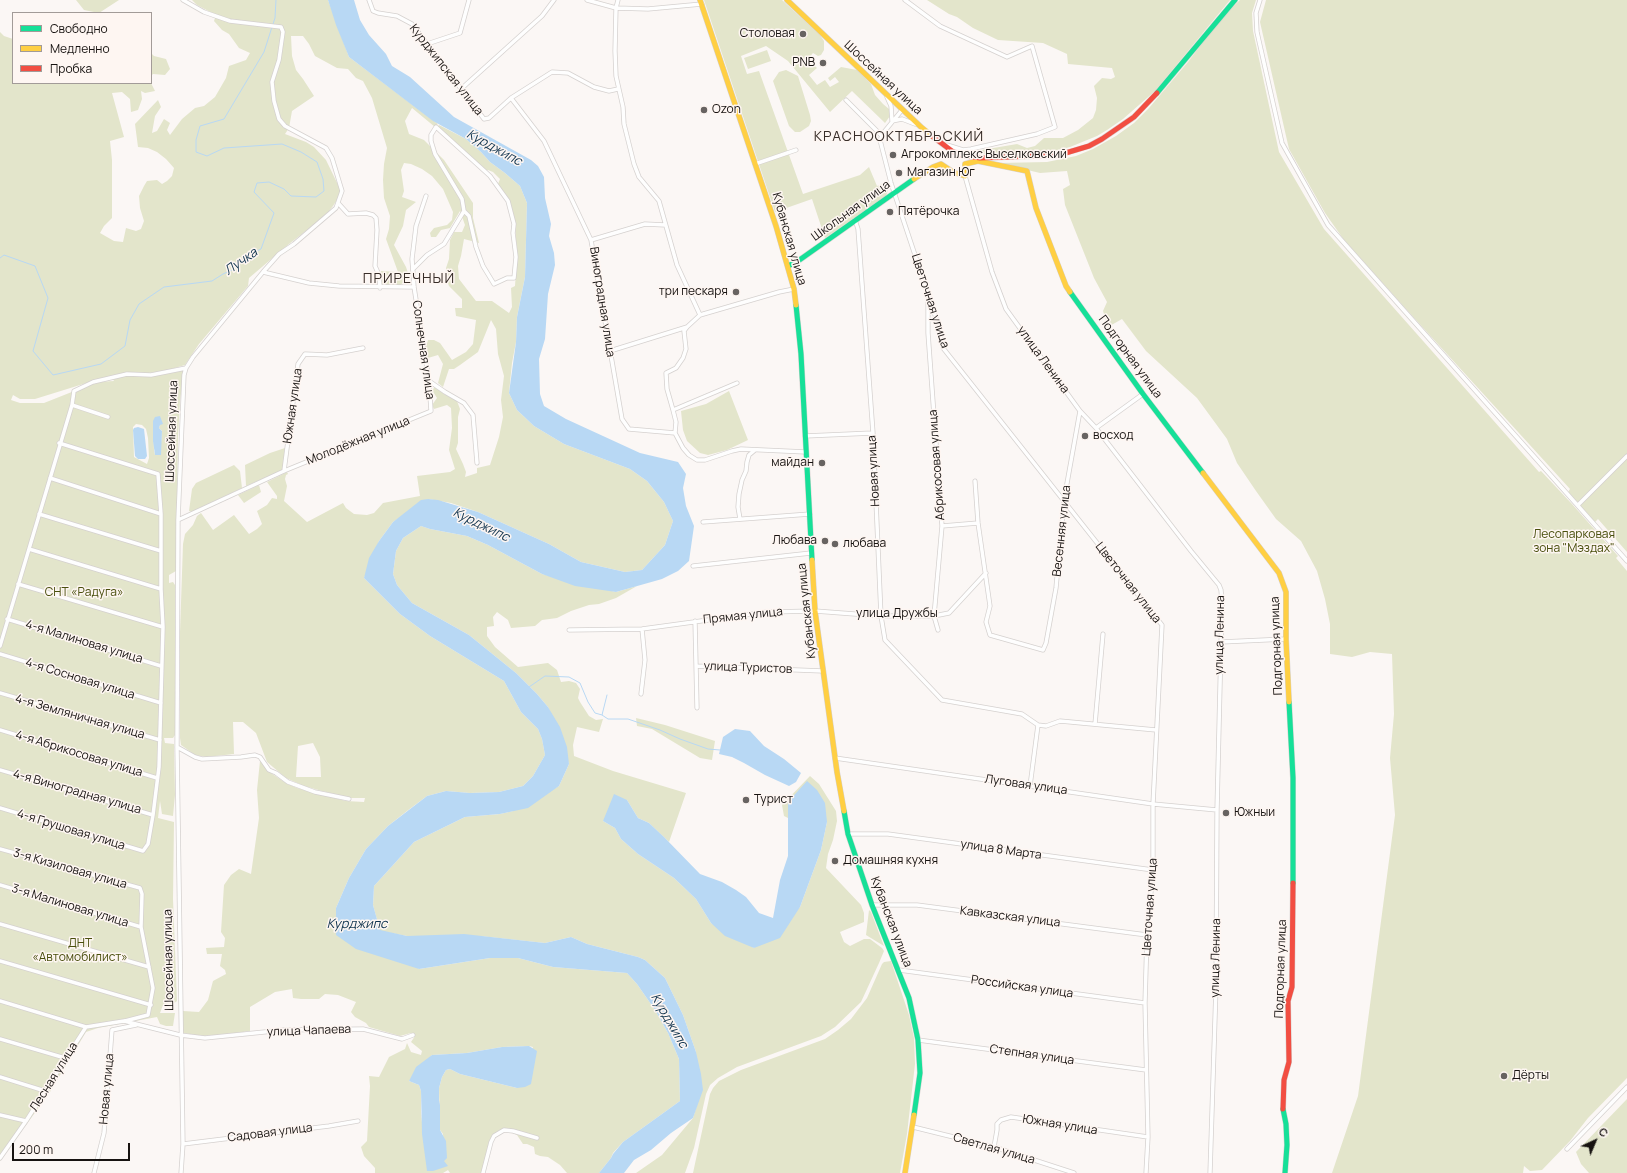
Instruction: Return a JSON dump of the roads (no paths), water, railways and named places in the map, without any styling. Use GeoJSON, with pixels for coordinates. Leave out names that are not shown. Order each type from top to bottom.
{"type":"FeatureCollection","features":[{"type":"Feature","properties":{"kind":"main road","name":"Шоссейная улица"},"geometry":{"type":"LineString","coordinates":[[787,0],[921,127],[952,151],[960,155],[980,158],[1059,155],[1089,146],[1102,139],[1134,117],[1150,102],[1235,0]]}},
{"type":"Feature","properties":{"kind":"main road","name":"Кубанская улица"},"geometry":{"type":"LineString","coordinates":[[701,2],[776,226],[794,289],[801,354],[815,611],[835,758],[848,834],[872,905],[909,998],[918,1040],[920,1073],[905,1173]]}},
{"type":"Feature","properties":{"kind":"main road","name":"Подгорная улица"},"geometry":{"type":"LineString","coordinates":[[965,176],[965,164],[978,161],[1026,171],[1036,208],[1066,286],[1143,394],[1279,573],[1286,592],[1286,639],[1293,778],[1293,836],[1292,987],[1288,1001],[1289,1062],[1284,1080],[1282,1106],[1286,1124],[1287,1145],[1285,1173]]}},
{"type":"Feature","properties":{"kind":"main road","name":"Школьная улица"},"geometry":{"type":"LineString","coordinates":[[788,266],[798,261],[894,192],[933,167],[941,164],[953,172],[965,176]]}},
{"type":"Feature","properties":{"kind":"street"},"geometry":{"type":"LineString","coordinates":[[183,0],[204,12],[230,21],[281,27],[283,32],[279,60],[272,82],[274,101],[279,120],[285,126],[323,146],[332,158],[342,191],[338,203],[348,214],[366,213],[373,215],[376,218],[377,230],[375,266],[379,275],[380,288]]}},
{"type":"Feature","properties":{"kind":"street","name":"Курджипская улица"},"geometry":{"type":"LineString","coordinates":[[369,0],[373,10],[378,13],[397,16],[412,24],[484,119],[489,118],[511,98]]}},
{"type":"Feature","properties":{"kind":"street"},"geometry":{"type":"LineString","coordinates":[[427,44],[460,33],[469,0]]}},
{"type":"Feature","properties":{"kind":"street"},"geometry":{"type":"LineString","coordinates":[[461,89],[542,16],[554,0]]}},
{"type":"Feature","properties":{"kind":"street"},"geometry":{"type":"LineString","coordinates":[[587,0],[616,8],[648,10],[701,2]]}},
{"type":"Feature","properties":{"kind":"street"},"geometry":{"type":"LineString","coordinates":[[618,0],[616,8],[615,51],[618,88],[624,124],[634,164],[639,177],[659,201],[676,265],[700,315]]}},
{"type":"Feature","properties":{"kind":"street"},"geometry":{"type":"LineString","coordinates":[[905,0],[940,26],[1007,57],[1032,46],[1055,127],[1037,134],[971,149],[963,150],[942,144]]}},
{"type":"Feature","properties":{"kind":"street"},"geometry":{"type":"LineString","coordinates":[[1260,0],[1256,13],[1257,32],[1282,143],[1328,225],[1627,561]]}},
{"type":"Feature","properties":{"kind":"street"},"geometry":{"type":"LineString","coordinates":[[511,98],[552,72],[568,73],[594,87],[609,91],[618,88]]}},
{"type":"Feature","properties":{"kind":"street"},"geometry":{"type":"LineString","coordinates":[[885,94],[892,106],[892,121]]}},
{"type":"Feature","properties":{"kind":"street","name":"Виноградная улица"},"geometry":{"type":"LineString","coordinates":[[511,98],[544,141],[591,240],[622,419],[629,428],[675,433]]}},
{"type":"Feature","properties":{"kind":"street"},"geometry":{"type":"LineString","coordinates":[[846,100],[882,136],[892,121],[902,110]]}},
{"type":"Feature","properties":{"kind":"street"},"geometry":{"type":"LineString","coordinates":[[892,121],[902,119],[921,127]]}},
{"type":"Feature","properties":{"kind":"street"},"geometry":{"type":"LineString","coordinates":[[413,270],[423,259],[444,244],[464,211],[462,199],[435,154],[431,141],[431,135],[436,127],[490,176],[508,201],[514,224],[513,233],[516,256],[514,278],[507,278],[494,284],[483,266],[476,247],[469,216],[464,211]]}},
{"type":"Feature","properties":{"kind":"street","name":"Цветочная улица"},"geometry":{"type":"LineString","coordinates":[[882,136],[880,140],[894,192],[928,298],[936,318],[943,348],[1162,625],[1152,804],[1153,870],[1147,935],[1145,1003],[1148,1137],[1146,1173]]}},
{"type":"Feature","properties":{"kind":"street"},"geometry":{"type":"LineString","coordinates":[[755,164],[796,150]]}},
{"type":"Feature","properties":{"kind":"street","name":"улица Ленина"},"geometry":{"type":"LineString","coordinates":[[965,176],[992,272],[1006,310],[1080,411],[1096,428],[1219,585],[1222,603],[1217,810],[1216,988],[1210,1173]]}},
{"type":"Feature","properties":{"kind":"street","name":"Солнечная улица"},"geometry":{"type":"LineString","coordinates":[[426,196],[416,226],[412,259],[414,287],[429,381],[431,410]]}},
{"type":"Feature","properties":{"kind":"street","name":"Шоссейная улица"},"geometry":{"type":"LineString","coordinates":[[181,1173],[183,1144],[180,1035],[177,747],[178,520],[184,376],[186,368],[212,332],[279,254],[294,244],[336,208],[338,203]]}},
{"type":"Feature","properties":{"kind":"street","name":"Новая улица"},"geometry":{"type":"LineString","coordinates":[[855,220],[858,229],[873,433],[881,616],[885,640],[942,700],[1022,714],[1038,725]]}},
{"type":"Feature","properties":{"kind":"street"},"geometry":{"type":"LineString","coordinates":[[591,240],[645,224],[665,225]]}},
{"type":"Feature","properties":{"kind":"street"},"geometry":{"type":"LineString","coordinates":[[263,272],[309,283],[339,286],[380,288],[414,287]]}},
{"type":"Feature","properties":{"kind":"street"},"geometry":{"type":"LineString","coordinates":[[610,351],[686,327],[700,315],[778,292],[794,289]]}},
{"type":"Feature","properties":{"kind":"street","name":"Абрикосовая улица"},"geometry":{"type":"LineString","coordinates":[[928,298],[928,333],[942,526],[934,616],[938,630]]}},
{"type":"Feature","properties":{"kind":"street"},"geometry":{"type":"LineString","coordinates":[[686,327],[684,331],[686,349],[683,358],[676,368],[666,373],[667,389],[674,410],[676,422],[675,433],[683,448],[689,455],[697,460],[705,460],[732,450],[741,449],[806,452]]}},
{"type":"Feature","properties":{"kind":"street","name":"Южная улица"},"geometry":{"type":"LineString","coordinates":[[284,471],[298,364],[305,354],[327,355],[363,348]]}},
{"type":"Feature","properties":{"kind":"street"},"geometry":{"type":"LineString","coordinates":[[0,646],[59,443],[72,405],[74,391],[93,382],[127,374],[151,375],[186,368]]}},
{"type":"Feature","properties":{"kind":"street"},"geometry":{"type":"LineString","coordinates":[[429,381],[464,403],[473,415],[477,464]]}},
{"type":"Feature","properties":{"kind":"street"},"geometry":{"type":"LineString","coordinates":[[674,410],[737,383]]}},
{"type":"Feature","properties":{"kind":"street"},"geometry":{"type":"LineString","coordinates":[[1096,428],[1143,394]]}},
{"type":"Feature","properties":{"kind":"street"},"geometry":{"type":"LineString","coordinates":[[72,405],[108,417]]}},
{"type":"Feature","properties":{"kind":"street","name":"Молодёжная улица"},"geometry":{"type":"LineString","coordinates":[[178,520],[284,471],[431,410]]}},
{"type":"Feature","properties":{"kind":"street","name":"Весенняя улица"},"geometry":{"type":"LineString","coordinates":[[986,573],[990,606],[986,622],[990,635],[1043,650],[1046,643],[1056,588],[1064,500],[1080,411]]}},
{"type":"Feature","properties":{"kind":"street"},"geometry":{"type":"LineString","coordinates":[[805,436],[873,433]]}},
{"type":"Feature","properties":{"kind":"street"},"geometry":{"type":"LineString","coordinates":[[59,443],[158,474],[161,514],[161,703],[159,767],[153,815]]}},
{"type":"Feature","properties":{"kind":"street"},"geometry":{"type":"LineString","coordinates":[[740,519],[738,507],[739,494],[749,455],[755,450]]}},
{"type":"Feature","properties":{"kind":"street"},"geometry":{"type":"LineString","coordinates":[[1578,505],[1627,456]]}},
{"type":"Feature","properties":{"kind":"street"},"geometry":{"type":"LineString","coordinates":[[50,478],[161,514]]}},
{"type":"Feature","properties":{"kind":"street"},"geometry":{"type":"LineString","coordinates":[[976,481],[978,523],[986,573]]}},
{"type":"Feature","properties":{"kind":"street"},"geometry":{"type":"LineString","coordinates":[[39,514],[161,551]]}},
{"type":"Feature","properties":{"kind":"street"},"geometry":{"type":"LineString","coordinates":[[703,522],[810,514]]}},
{"type":"Feature","properties":{"kind":"street"},"geometry":{"type":"LineString","coordinates":[[942,526],[978,523]]}},
{"type":"Feature","properties":{"kind":"street"},"geometry":{"type":"LineString","coordinates":[[29,549],[161,589]]}},
{"type":"Feature","properties":{"kind":"street"},"geometry":{"type":"LineString","coordinates":[[693,566],[811,553]]}},
{"type":"Feature","properties":{"kind":"street","name":"улица Дружбы"},"geometry":{"type":"LineString","coordinates":[[815,611],[881,616],[934,616],[949,613],[986,573]]}},
{"type":"Feature","properties":{"kind":"street"},"geometry":{"type":"LineString","coordinates":[[18,584],[162,627]]}},
{"type":"Feature","properties":{"kind":"street","name":"Прямая улица"},"geometry":{"type":"LineString","coordinates":[[569,630],[642,629],[767,612],[815,611]]}},
{"type":"Feature","properties":{"kind":"street","name":"4-я Малиновая улица"},"geometry":{"type":"LineString","coordinates":[[7,619],[161,666]]}},
{"type":"Feature","properties":{"kind":"street","name":"Прямая улица"},"geometry":{"type":"LineString","coordinates":[[695,622],[697,708]]}},
{"type":"Feature","properties":{"kind":"street"},"geometry":{"type":"LineString","coordinates":[[641,694],[645,660],[642,629]]}},
{"type":"Feature","properties":{"kind":"street"},"geometry":{"type":"LineString","coordinates":[[1095,724],[1103,634]]}},
{"type":"Feature","properties":{"kind":"street"},"geometry":{"type":"LineString","coordinates":[[1221,642],[1286,639]]}},
{"type":"Feature","properties":{"kind":"street","name":"4-я Сосновая улица"},"geometry":{"type":"LineString","coordinates":[[0,654],[161,703]]}},
{"type":"Feature","properties":{"kind":"street","name":"улица Туристов"},"geometry":{"type":"LineString","coordinates":[[696,666],[823,671]]}},
{"type":"Feature","properties":{"kind":"street","name":"4-я Земляничная улица"},"geometry":{"type":"LineString","coordinates":[[0,693],[160,740]]}},
{"type":"Feature","properties":{"kind":"street"},"geometry":{"type":"LineString","coordinates":[[1030,786],[1038,725],[1046,726],[1060,721],[1156,730]]}},
{"type":"Feature","properties":{"kind":"street","name":"4-я Абрикосовая улица"},"geometry":{"type":"LineString","coordinates":[[0,730],[157,778]]}},
{"type":"Feature","properties":{"kind":"street"},"geometry":{"type":"LineString","coordinates":[[177,747],[195,757],[202,759],[255,755],[260,757],[269,770],[276,773],[288,782],[315,792],[331,794],[349,799]]}},
{"type":"Feature","properties":{"kind":"street","name":"Луговая улица"},"geometry":{"type":"LineString","coordinates":[[835,758],[1152,804],[1217,810]]}},
{"type":"Feature","properties":{"kind":"street","name":"4-я Виноградная улица"},"geometry":{"type":"LineString","coordinates":[[0,770],[153,815]]}},
{"type":"Feature","properties":{"kind":"street","name":"4-я Грушовая улица"},"geometry":{"type":"LineString","coordinates":[[0,808],[143,851],[148,844],[153,815]]}},
{"type":"Feature","properties":{"kind":"street","name":"улица 8 Марта"},"geometry":{"type":"LineString","coordinates":[[848,834],[888,834],[1153,870]]}},
{"type":"Feature","properties":{"kind":"street","name":"3-я Кизиловая улица"},"geometry":{"type":"LineString","coordinates":[[0,849],[140,888],[142,894],[141,927]]}},
{"type":"Feature","properties":{"kind":"street","name":"3-я Малиновая улица"},"geometry":{"type":"LineString","coordinates":[[0,885],[141,927]]}},
{"type":"Feature","properties":{"kind":"street","name":"Кавказская улица"},"geometry":{"type":"LineString","coordinates":[[872,905],[917,905],[1147,935]]}},
{"type":"Feature","properties":{"kind":"street"},"geometry":{"type":"LineString","coordinates":[[0,924],[149,967]]}},
{"type":"Feature","properties":{"kind":"street"},"geometry":{"type":"LineString","coordinates":[[0,1001],[86,1027],[124,1021],[148,1015],[153,988],[141,927]]}},
{"type":"Feature","properties":{"kind":"street"},"geometry":{"type":"LineString","coordinates":[[0,961],[151,1005]]}},
{"type":"Feature","properties":{"kind":"street","name":"Российская улица"},"geometry":{"type":"LineString","coordinates":[[899,970],[1145,1003]]}},
{"type":"Feature","properties":{"kind":"street"},"geometry":{"type":"LineString","coordinates":[[124,1021],[180,1035]]}},
{"type":"Feature","properties":{"kind":"street","name":"Новая улица"},"geometry":{"type":"LineString","coordinates":[[94,1173],[104,1133],[112,1030],[138,1025]]}},
{"type":"Feature","properties":{"kind":"street","name":"Лесная улица"},"geometry":{"type":"LineString","coordinates":[[0,1158],[2,1153],[26,1121],[86,1027]]}},
{"type":"Feature","properties":{"kind":"street","name":"улица Чапаева"},"geometry":{"type":"LineString","coordinates":[[180,1035],[205,1038],[284,1030],[363,1029],[402,1039],[413,1036]]}},
{"type":"Feature","properties":{"kind":"street"},"geometry":{"type":"LineString","coordinates":[[0,1039],[65,1058]]}},
{"type":"Feature","properties":{"kind":"street","name":"Степная улица"},"geometry":{"type":"LineString","coordinates":[[918,1040],[1146,1070]]}},
{"type":"Feature","properties":{"kind":"street"},"geometry":{"type":"LineString","coordinates":[[0,1077],[45,1091]]}},
{"type":"Feature","properties":{"kind":"street"},"geometry":{"type":"LineString","coordinates":[[1567,1149],[1627,1087]]}},
{"type":"Feature","properties":{"kind":"street"},"geometry":{"type":"LineString","coordinates":[[0,1115],[26,1121]]}},
{"type":"Feature","properties":{"kind":"street","name":"Южная улица"},"geometry":{"type":"LineString","coordinates":[[994,1147],[998,1130],[997,1124],[1001,1120],[1011,1117],[1148,1137]]}},
{"type":"Feature","properties":{"kind":"street","name":"Садовая улица"},"geometry":{"type":"LineString","coordinates":[[183,1144],[358,1121]]}},
{"type":"Feature","properties":{"kind":"street","name":"Светлая улица"},"geometry":{"type":"LineString","coordinates":[[913,1127],[994,1147],[1074,1173]]}},
{"type":"Feature","properties":{"kind":"street"},"geometry":{"type":"LineString","coordinates":[[484,1173],[491,1142],[499,1133],[504,1130],[537,1138]]}},
{"type":"Feature","properties":{"kind":"water","name":"Курджипс"},"geometry":{"type":"Polygon","coordinates":[[[328,0],[354,0],[360,20],[369,35],[386,54],[392,66],[410,77],[454,117],[531,160],[538,166],[544,177],[545,198],[551,224],[549,236],[554,253],[555,265],[548,294],[545,339],[539,359],[540,394],[544,406],[566,419],[640,453],[678,462],[686,474],[683,488],[686,506],[694,526],[689,561],[678,571],[662,579],[616,592],[575,586],[542,574],[488,545],[467,536],[421,526],[403,538],[396,551],[393,574],[397,585],[412,603],[469,635],[516,673],[537,694],[548,707],[560,727],[567,747],[569,764],[559,786],[528,808],[500,814],[465,817],[414,842],[374,886],[373,905],[380,930],[407,936],[464,934],[545,943],[571,937],[587,944],[645,960],[665,978],[683,1015],[696,1052],[703,1090],[693,1118],[671,1133],[651,1150],[634,1160],[624,1173],[599,1173],[623,1142],[680,1101],[679,1059],[668,1033],[655,1010],[637,984],[627,973],[553,967],[518,958],[490,958],[419,969],[356,949],[336,935],[336,908],[349,878],[366,849],[388,826],[427,796],[446,791],[470,793],[499,792],[523,786],[533,776],[545,755],[542,739],[538,729],[521,712],[504,681],[430,636],[400,614],[364,578],[369,558],[393,522],[421,500],[438,500],[478,512],[549,544],[581,562],[625,572],[642,570],[665,545],[673,521],[664,502],[647,481],[630,469],[564,444],[534,426],[517,410],[509,393],[516,342],[517,317],[525,277],[527,203],[520,186],[490,162],[466,139],[433,121],[349,57],[328,0]]]}},
{"type":"Feature","properties":{"kind":"water"},"geometry":{"type":"Polygon","coordinates":[[[160,416],[163,424],[160,425],[159,428],[162,431],[161,455],[155,455],[153,421],[155,417],[160,416]]]}},
{"type":"Feature","properties":{"kind":"water"},"geometry":{"type":"Polygon","coordinates":[[[138,427],[144,429],[147,456],[145,459],[138,459],[135,456],[133,430],[134,428],[138,427]]]}},
{"type":"Feature","properties":{"kind":"water"},"geometry":{"type":"Polygon","coordinates":[[[735,729],[750,731],[764,746],[784,759],[801,773],[796,782],[789,786],[732,757],[719,754],[723,737],[735,729]]]}},
{"type":"Feature","properties":{"kind":"water"},"geometry":{"type":"Polygon","coordinates":[[[807,781],[817,790],[825,803],[827,822],[821,850],[800,907],[780,938],[754,948],[725,936],[711,923],[696,899],[674,878],[638,854],[621,839],[615,828],[603,821],[614,794],[627,800],[638,818],[649,823],[700,874],[722,882],[736,890],[746,897],[759,913],[773,918],[780,880],[788,856],[788,802],[807,781]]]}},
{"type":"Feature","properties":{"kind":"water"},"geometry":{"type":"Polygon","coordinates":[[[529,1046],[537,1051],[531,1084],[525,1087],[517,1088],[460,1074],[450,1069],[446,1070],[439,1088],[439,1100],[440,1130],[446,1141],[447,1158],[444,1161],[448,1166],[433,1171],[427,1171],[422,1134],[421,1091],[419,1085],[409,1081],[416,1067],[432,1055],[467,1053],[502,1047],[529,1046]]]}},
{"type":"Feature","properties":{"kind":"waterway","name":"Лучка"},"geometry":{"type":"LineString","coordinates":[[273,24],[275,18],[276,0]]}},
{"type":"Feature","properties":{"kind":"waterway","name":"Лучка"},"geometry":{"type":"LineString","coordinates":[[0,258],[4,255],[35,266],[48,298],[33,351],[53,375],[101,364],[125,346],[130,320],[139,304],[164,287],[212,281],[234,269],[243,258],[261,249],[274,213],[254,192],[257,183],[269,182],[284,189],[291,196],[316,197],[324,191],[323,179],[317,162],[301,152],[282,144],[224,148],[207,156],[196,152],[196,140],[200,126],[224,119],[264,52],[272,27]]}},
{"type":"Feature","properties":{"kind":"waterway"},"geometry":{"type":"LineString","coordinates":[[529,687],[545,676],[569,677],[580,683],[588,702],[595,713],[602,715]]}},
{"type":"Feature","properties":{"kind":"waterway"},"geometry":{"type":"LineString","coordinates":[[607,695],[602,715],[608,719],[628,719],[708,749],[720,750]]}},
{"type":"Feature","properties":{"kind":"place","name":"Столовая"},"geometry":{"type":"Point","coordinates":[803,34]}},
{"type":"Feature","properties":{"kind":"place","name":"PNB"},"geometry":{"type":"Point","coordinates":[823,63]}},
{"type":"Feature","properties":{"kind":"place","name":"Ozon"},"geometry":{"type":"Point","coordinates":[704,110]}},
{"type":"Feature","properties":{"kind":"place","name":"Агрокомплекс Выселковский"},"geometry":{"type":"Point","coordinates":[893,155]}},
{"type":"Feature","properties":{"kind":"place","name":"Магазин Юг"},"geometry":{"type":"Point","coordinates":[899,173]}},
{"type":"Feature","properties":{"kind":"place","name":"Пятёрочка"},"geometry":{"type":"Point","coordinates":[890,212]}},
{"type":"Feature","properties":{"kind":"place","name":"три пескаря"},"geometry":{"type":"Point","coordinates":[736,292]}},
{"type":"Feature","properties":{"kind":"place","name":"восход"},"geometry":{"type":"Point","coordinates":[1085,436]}},
{"type":"Feature","properties":{"kind":"place","name":"майдан"},"geometry":{"type":"Point","coordinates":[822,463]}},
{"type":"Feature","properties":{"kind":"place","name":"Любава"},"geometry":{"type":"Point","coordinates":[825,541]}},
{"type":"Feature","properties":{"kind":"place","name":"любава"},"geometry":{"type":"Point","coordinates":[835,544]}},
{"type":"Feature","properties":{"kind":"place","name":"Турист"},"geometry":{"type":"Point","coordinates":[746,800]}},
{"type":"Feature","properties":{"kind":"place","name":"Южныи"},"geometry":{"type":"Point","coordinates":[1226,813]}},
{"type":"Feature","properties":{"kind":"place","name":"Домашняя кухня"},"geometry":{"type":"Point","coordinates":[835,861]}},
{"type":"Feature","properties":{"kind":"place","name":"Дёрты"},"geometry":{"type":"Point","coordinates":[1504,1076]}},
{"type":"Feature","properties":{"kind":"district","name":"КРАСНООКТЯБРЬСКИЙ"},"geometry":{"type":"Point","coordinates":[899,137]}},
{"type":"Feature","properties":{"kind":"district","name":"ПРИРЕЧНЫЙ"},"geometry":{"type":"Point","coordinates":[409,279]}},
{"type":"Feature","properties":{"kind":"park label","name":"Лесопарковая зона \"Мэздах\""},"geometry":{"type":"Point","coordinates":[1574,542]}},
{"type":"Feature","properties":{"kind":"park label","name":"СНТ «Радуга»"},"geometry":{"type":"Point","coordinates":[84,593]}},
{"type":"Feature","properties":{"kind":"park label","name":"ДНТ «Автомобилист»"},"geometry":{"type":"Point","coordinates":[80,951]}}]}
